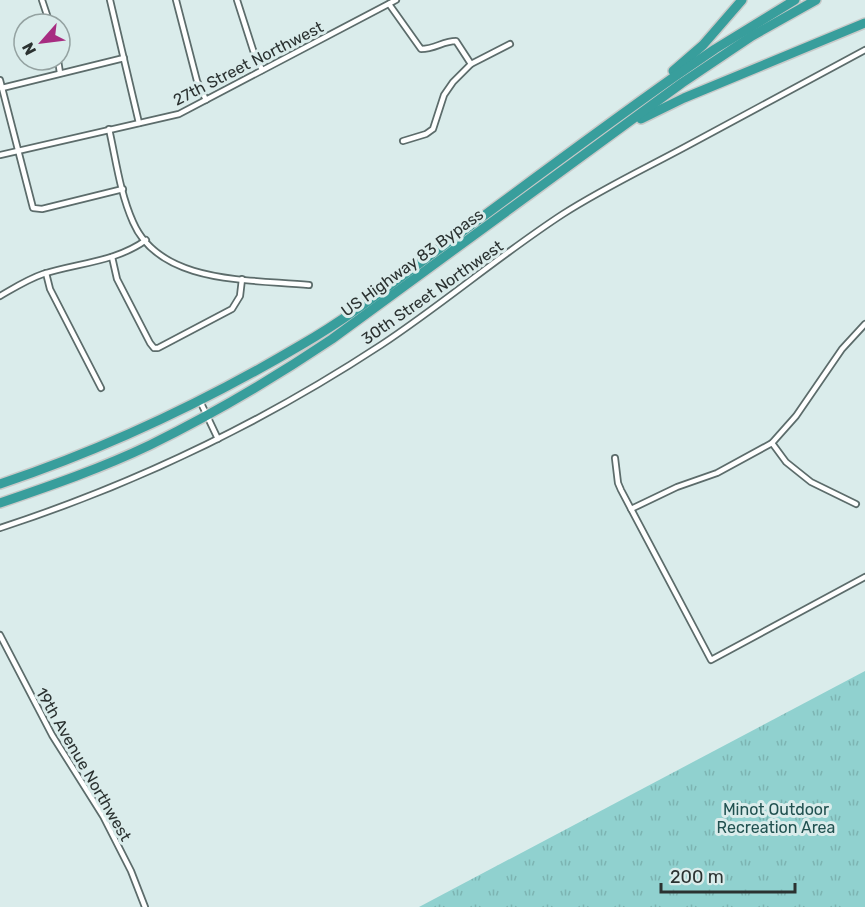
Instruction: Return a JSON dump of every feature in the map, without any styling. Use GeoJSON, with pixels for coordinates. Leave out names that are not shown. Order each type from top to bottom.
{"type":"FeatureCollection","features":[{"type":"Feature","properties":{"kind":"highway"},"geometry":{"type":"LineString","coordinates":[[605,127],[620,112],[703,45],[742,0]]}},
{"type":"Feature","properties":{"kind":"highway","name":"US Highway 83 Bypass"},"geometry":{"type":"LineString","coordinates":[[0,484],[91,450],[200,400],[302,345],[340,320],[715,49],[795,0]]}},
{"type":"Feature","properties":{"kind":"highway","name":"US Highway 83 Bypass"},"geometry":{"type":"LineString","coordinates":[[0,503],[116,460],[149,445],[281,372],[332,339],[722,56],[816,0]]}},
{"type":"Feature","properties":{"kind":"highway"},"geometry":{"type":"LineString","coordinates":[[600,143],[616,136],[662,107],[865,23]]}},
{"type":"Feature","properties":{"kind":"street"},"geometry":{"type":"LineString","coordinates":[[110,0],[139,123]]}},
{"type":"Feature","properties":{"kind":"street"},"geometry":{"type":"LineString","coordinates":[[176,0],[197,81],[206,100]]}},
{"type":"Feature","properties":{"kind":"street"},"geometry":{"type":"LineString","coordinates":[[237,0],[262,70]]}},
{"type":"Feature","properties":{"kind":"street","name":"27th Street Northwest"},"geometry":{"type":"LineString","coordinates":[[0,155],[179,114],[396,0]]}},
{"type":"Feature","properties":{"kind":"street"},"geometry":{"type":"LineString","coordinates":[[389,3],[421,49],[433,49],[447,41],[456,41],[471,64]]}},
{"type":"Feature","properties":{"kind":"street"},"geometry":{"type":"LineString","coordinates":[[403,141],[426,134],[433,129],[444,95],[471,64],[510,44]]}},
{"type":"Feature","properties":{"kind":"street","name":"30th Street Northwest"},"geometry":{"type":"LineString","coordinates":[[0,528],[94,495],[155,469],[218,439],[319,384],[381,345],[537,232],[586,200],[865,50]]}},
{"type":"Feature","properties":{"kind":"street"},"geometry":{"type":"LineString","coordinates":[[3,88],[124,58]]}},
{"type":"Feature","properties":{"kind":"street"},"geometry":{"type":"LineString","coordinates":[[0,80],[33,208],[42,209],[123,189]]}},
{"type":"Feature","properties":{"kind":"street"},"geometry":{"type":"LineString","coordinates":[[109,129],[134,225],[146,240],[172,263],[207,275],[309,285]]}},
{"type":"Feature","properties":{"kind":"street"},"geometry":{"type":"LineString","coordinates":[[0,296],[46,273],[112,257],[134,249],[146,240]]}},
{"type":"Feature","properties":{"kind":"street"},"geometry":{"type":"LineString","coordinates":[[112,257],[117,279],[154,348],[232,309],[240,296],[242,279]]}},
{"type":"Feature","properties":{"kind":"street"},"geometry":{"type":"LineString","coordinates":[[46,273],[50,289],[100,388]]}},
{"type":"Feature","properties":{"kind":"street"},"geometry":{"type":"LineString","coordinates":[[631,509],[677,487],[717,473],[772,443],[796,416],[842,349],[865,324]]}},
{"type":"Feature","properties":{"kind":"street"},"geometry":{"type":"LineString","coordinates":[[200,400],[218,439]]}},
{"type":"Feature","properties":{"kind":"street"},"geometry":{"type":"LineString","coordinates":[[772,443],[786,462],[811,482],[856,504]]}},
{"type":"Feature","properties":{"kind":"street"},"geometry":{"type":"LineString","coordinates":[[615,458],[618,483],[711,660],[865,577]]}},
{"type":"Feature","properties":{"kind":"street","name":"19th Avenue Northwest"},"geometry":{"type":"LineString","coordinates":[[0,634],[52,735],[103,816],[131,871],[146,907]]}},
{"type":"Feature","properties":{"kind":"green space","name":"Minot Outdoor Recreation Area"},"geometry":{"type":"Polygon","coordinates":[[[865,671],[865,907],[419,907],[865,671]]]}}]}
